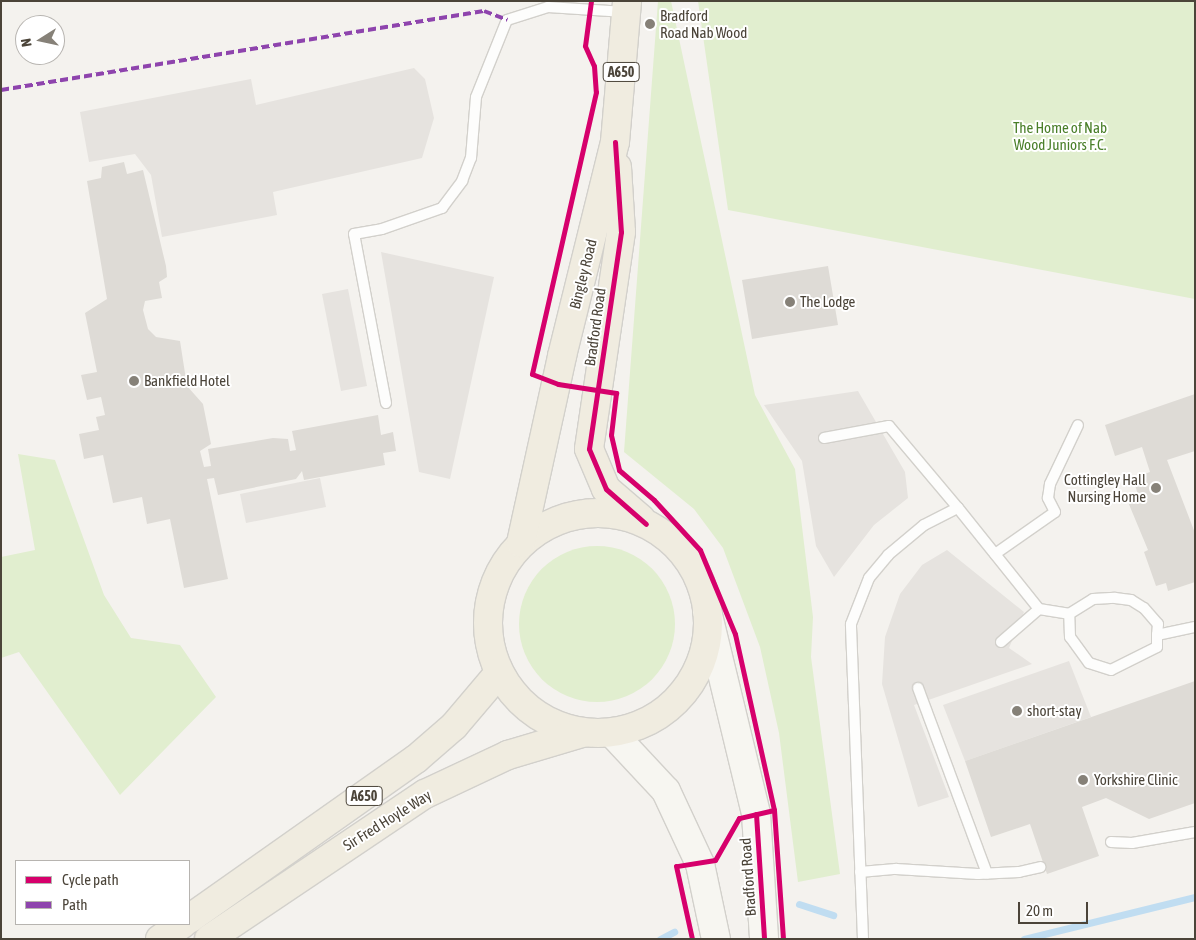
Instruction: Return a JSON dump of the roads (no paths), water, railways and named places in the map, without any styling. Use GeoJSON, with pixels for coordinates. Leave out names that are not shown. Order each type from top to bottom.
{"type":"FeatureCollection","features":[{"type":"Feature","properties":{"kind":"highway","name":"Bingley Road"},"geometry":{"type":"LineString","coordinates":[[521,543],[562,356],[615,142],[626,7]]}},
{"type":"Feature","properties":{"kind":"highway","name":"Bradford Road"},"geometry":{"type":"LineString","coordinates":[[615,142],[621,232],[588,449],[606,489],[646,524]]}},
{"type":"Feature","properties":{"kind":"highway","name":"A650"},"geometry":{"type":"LineString","coordinates":[[580,514],[614,514],[646,524],[676,545],[697,575],[708,611],[706,647],[692,682],[673,706],[645,724],[612,733],[582,733],[548,722],[519,702],[499,673],[489,640],[489,604],[500,571],[521,543],[549,524],[580,514]]}},
{"type":"Feature","properties":{"kind":"highway","name":"Sir Fred Hoyle Way"},"geometry":{"type":"LineString","coordinates":[[190,918],[290,850],[438,741],[499,673]]}},
{"type":"Feature","properties":{"kind":"highway","name":"Sir Fred Hoyle Way"},"geometry":{"type":"LineString","coordinates":[[209,939],[394,813],[452,780],[508,755],[582,733]]}},
{"type":"Feature","properties":{"kind":"highway"},"geometry":{"type":"LineString","coordinates":[[160,939],[181,925]]}},
{"type":"Feature","properties":{"kind":"main road","name":"Bradford Road"},"geometry":{"type":"LineString","coordinates":[[708,611],[756,814],[764,939]]}},
{"type":"Feature","properties":{"kind":"main road"},"geometry":{"type":"LineString","coordinates":[[612,733],[666,791],[700,864],[716,939]]}},
{"type":"Feature","properties":{"kind":"lane"},"geometry":{"type":"LineString","coordinates":[[386,403],[354,234],[382,229],[442,208],[452,195],[471,158],[476,97],[507,20],[548,7],[626,7]]}},
{"type":"Feature","properties":{"kind":"lane"},"geometry":{"type":"LineString","coordinates":[[995,554],[1054,512],[1048,498],[1050,484],[1078,425]]}},
{"type":"Feature","properties":{"kind":"lane"},"geometry":{"type":"LineString","coordinates":[[824,438],[889,426],[1039,609],[1069,614],[1093,599],[1131,600],[1158,624],[1157,647],[1111,670],[1089,663],[1070,637],[1069,614]]}},
{"type":"Feature","properties":{"kind":"lane"},"geometry":{"type":"LineString","coordinates":[[863,939],[851,624],[869,578],[888,555],[924,525],[958,508]]}},
{"type":"Feature","properties":{"kind":"lane"},"geometry":{"type":"LineString","coordinates":[[1001,642],[1039,609]]}},
{"type":"Feature","properties":{"kind":"lane"},"geometry":{"type":"LineString","coordinates":[[1157,635],[1195,627]]}},
{"type":"Feature","properties":{"kind":"lane"},"geometry":{"type":"LineString","coordinates":[[918,688],[987,874]]}},
{"type":"Feature","properties":{"kind":"lane"},"geometry":{"type":"LineString","coordinates":[[1111,842],[1132,844],[1195,832]]}},
{"type":"Feature","properties":{"kind":"lane"},"geometry":{"type":"LineString","coordinates":[[750,884],[758,852]]}},
{"type":"Feature","properties":{"kind":"lane"},"geometry":{"type":"LineString","coordinates":[[860,872],[896,869],[987,874],[1019,872],[1040,866]]}},
{"type":"Feature","properties":{"kind":"waterway"},"geometry":{"type":"LineString","coordinates":[[1024,939],[1195,897]]}},
{"type":"Feature","properties":{"kind":"waterway"},"geometry":{"type":"LineString","coordinates":[[799,904],[833,915]]}},
{"type":"Feature","properties":{"kind":"waterway"},"geometry":{"type":"LineString","coordinates":[[660,939],[674,932]]}},
{"type":"Feature","properties":{"kind":"place","name":"Bradford Road Nab Wood"},"geometry":{"type":"Point","coordinates":[650,24]}},
{"type":"Feature","properties":{"kind":"place","name":"The Lodge"},"geometry":{"type":"Point","coordinates":[790,302]}},
{"type":"Feature","properties":{"kind":"place","name":"Bankfield Hotel"},"geometry":{"type":"Point","coordinates":[134,381]}},
{"type":"Feature","properties":{"kind":"place","name":"Cottingley Hall Nursing Home"},"geometry":{"type":"Point","coordinates":[1156,488]}},
{"type":"Feature","properties":{"kind":"place","name":"short-stay"},"geometry":{"type":"Point","coordinates":[1017,711]}},
{"type":"Feature","properties":{"kind":"place","name":"Yorkshire Clinic"},"geometry":{"type":"Point","coordinates":[1083,780]}},
{"type":"Feature","properties":{"kind":"park label","name":"The Home of Nab Wood Juniors F.C."},"geometry":{"type":"Point","coordinates":[1060,136]}}]}
